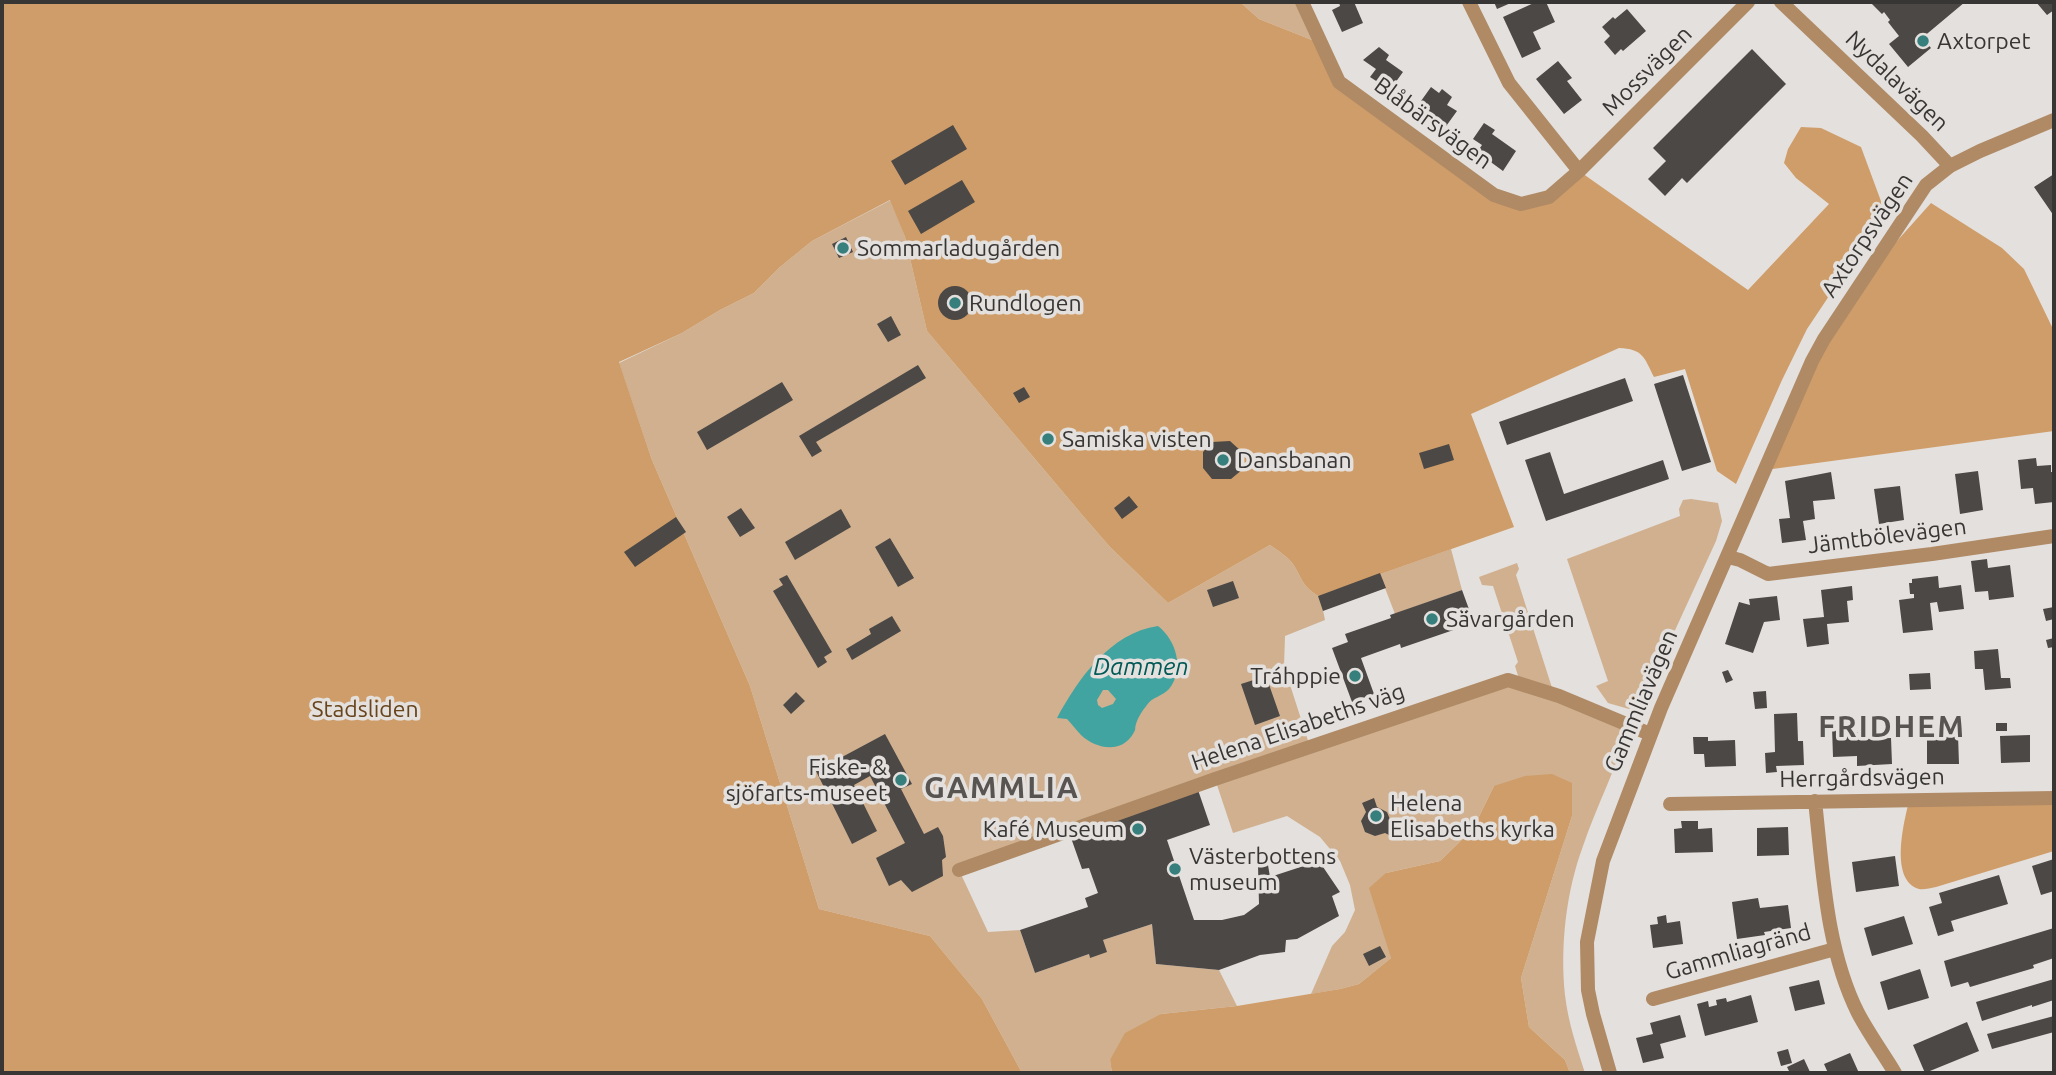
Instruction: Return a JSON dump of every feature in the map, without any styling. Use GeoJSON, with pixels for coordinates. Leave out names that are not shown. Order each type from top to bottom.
{"type":"FeatureCollection","features":[{"type":"Feature","properties":{"kind":"street","name":"Blåbärsvägen"},"geometry":{"type":"LineString","coordinates":[[1302,2],[1339,82],[1494,195],[1521,204],[1549,197],[1579,171]]}},
{"type":"Feature","properties":{"kind":"street"},"geometry":{"type":"LineString","coordinates":[[1469,2],[1509,83],[1579,171]]}},
{"type":"Feature","properties":{"kind":"street","name":"Mossvägen"},"geometry":{"type":"LineString","coordinates":[[1579,171],[1748,2]]}},
{"type":"Feature","properties":{"kind":"street","name":"Nydalavägen"},"geometry":{"type":"LineString","coordinates":[[1781,2],[1950,166]]}},
{"type":"Feature","properties":{"kind":"street","name":"Axtorpsvägen"},"geometry":{"type":"LineString","coordinates":[[1812,361],[1926,185],[1950,166],[2054,120]]}},
{"type":"Feature","properties":{"kind":"street","name":"Gammliavägen"},"geometry":{"type":"LineString","coordinates":[[1610,1073],[1588,990],[1587,942],[1603,861],[1650,734],[1812,361]]}},
{"type":"Feature","properties":{"kind":"street","name":"Jämtbölevägen"},"geometry":{"type":"LineString","coordinates":[[1728,557],[1768,573],[1932,554],[2054,536]]}},
{"type":"Feature","properties":{"kind":"street","name":"Helena Elisabeths väg"},"geometry":{"type":"LineString","coordinates":[[959,870],[1200,784],[1508,680],[1559,696],[1650,734]]}},
{"type":"Feature","properties":{"kind":"street","name":"Herrgårdsvägen"},"geometry":{"type":"LineString","coordinates":[[1670,804],[2054,798]]}},
{"type":"Feature","properties":{"kind":"street"},"geometry":{"type":"LineString","coordinates":[[1815,802],[1835,949],[1844,979],[1859,1013],[1895,1073]]}},
{"type":"Feature","properties":{"kind":"street","name":"Gammliagränd"},"geometry":{"type":"LineString","coordinates":[[1653,999],[1835,949]]}},
{"type":"Feature","properties":{"kind":"shaded area"},"geometry":{"type":"Polygon","coordinates":[[[1240,2],[1302,2],[1322,44],[1259,19],[1240,2]]]}},
{"type":"Feature","properties":{"kind":"shaded area"},"geometry":{"type":"Polygon","coordinates":[[[891,200],[905,237],[927,331],[1110,547],[1168,603],[1270,545],[1291,561],[1305,585],[1318,596],[1451,549],[1462,590],[1395,614],[1385,588],[1323,610],[1325,620],[1285,636],[1284,666],[1310,747],[1520,682],[1515,666],[1518,662],[1493,586],[1482,585],[1479,577],[1517,563],[1519,569],[1516,575],[1554,694],[1629,725],[1577,864],[1566,919],[1563,958],[1565,995],[1585,1073],[1570,1073],[1565,1060],[1529,1027],[1521,978],[1572,816],[1494,786],[1473,829],[1440,861],[1386,873],[1391,958],[1359,984],[1311,994],[1332,946],[1345,932],[1355,910],[1350,885],[1340,861],[1320,837],[1287,816],[1233,833],[1215,779],[959,870],[988,932],[1020,930],[1035,973],[1089,954],[1090,958],[1103,940],[1152,924],[1156,964],[1219,970],[1237,1006],[1161,1014],[1110,1060],[1112,1073],[1022,1073],[982,999],[930,936],[819,909],[750,686],[652,460],[619,363],[682,333],[754,293],[812,241],[891,200]]]}},
{"type":"Feature","properties":{"kind":"shaded area"},"geometry":{"type":"Polygon","coordinates":[[[1683,500],[1718,503],[1722,521],[1716,541],[1643,700],[1629,709],[1608,703],[1596,686],[1608,681],[1567,559],[1680,516],[1679,509],[1683,500]]]}},
{"type":"Feature","properties":{"kind":"green space","name":"Stadsliden"},"geometry":{"type":"Polygon","coordinates":[[[2,2],[1240,2],[1259,19],[1322,44],[1340,82],[1494,195],[1521,204],[1548,197],[1579,171],[1748,290],[1829,204],[1796,178],[1784,163],[1788,149],[1801,127],[1821,128],[1861,147],[1885,212],[1807,329],[1736,484],[1717,471],[1685,369],[1654,377],[1642,355],[1633,350],[1619,348],[1471,414],[1514,527],[1318,596],[1305,585],[1291,561],[1270,545],[1168,603],[1110,547],[927,331],[905,237],[890,200],[812,241],[754,293],[682,333],[619,362],[652,460],[750,686],[819,909],[930,936],[982,999],[1022,1073],[2,1073],[2,2]]]}},
{"type":"Feature","properties":{"kind":"green space"},"geometry":{"type":"Polygon","coordinates":[[[1931,203],[2002,248],[2024,269],[2054,331],[2054,431],[1765,470],[1812,361],[1871,270],[1931,203]]]}},
{"type":"Feature","properties":{"kind":"green space"},"geometry":{"type":"Polygon","coordinates":[[[1552,774],[1572,783],[1572,816],[1521,978],[1529,1027],[1565,1060],[1570,1073],[1112,1073],[1110,1060],[1125,1033],[1161,1014],[1237,1006],[1359,984],[1391,958],[1369,888],[1386,873],[1440,861],[1473,829],[1494,786],[1525,776],[1552,774]]]}},
{"type":"Feature","properties":{"kind":"green space"},"geometry":{"type":"Polygon","coordinates":[[[2054,798],[2054,851],[1927,889],[1919,889],[1910,883],[1904,874],[1901,849],[1909,801],[2054,798]]]}},
{"type":"Feature","properties":{"kind":"water","name":"Dammen"},"geometry":{"type":"Polygon","coordinates":[[[1158,626],[1170,639],[1177,664],[1174,681],[1167,691],[1145,707],[1134,732],[1122,745],[1108,747],[1094,744],[1081,735],[1067,719],[1057,718],[1075,688],[1097,660],[1110,648],[1141,630],[1158,626]],[[1103,690],[1097,700],[1102,708],[1113,704],[1116,699],[1108,690],[1103,690]]]}},
{"type":"Feature","properties":{"kind":"building"},"geometry":{"type":"Polygon","coordinates":[[[1339,2],[1354,2],[1363,23],[1342,32],[1332,10],[1340,6],[1339,2]]]}},
{"type":"Feature","properties":{"kind":"building"},"geometry":{"type":"Polygon","coordinates":[[[1494,2],[1513,2],[1497,9],[1494,2]]]}},
{"type":"Feature","properties":{"kind":"building"},"geometry":{"type":"Polygon","coordinates":[[[1536,2],[1546,2],[1555,22],[1533,32],[1541,49],[1522,58],[1503,17],[1536,2]]]}},
{"type":"Feature","properties":{"kind":"building"},"geometry":{"type":"Polygon","coordinates":[[[1870,2],[1965,2],[1922,38],[1931,48],[1908,67],[1889,44],[1899,36],[1888,22],[1890,20],[1870,2]]]}},
{"type":"Feature","properties":{"kind":"building"},"geometry":{"type":"Polygon","coordinates":[[[2036,2],[2054,2],[2054,10],[2047,15],[2036,2]]]}},
{"type":"Feature","properties":{"kind":"building"},"geometry":{"type":"Polygon","coordinates":[[[1627,9],[1646,31],[1615,55],[1604,42],[1610,36],[1602,27],[1627,9]]]}},
{"type":"Feature","properties":{"kind":"building"},"geometry":{"type":"Polygon","coordinates":[[[1379,47],[1389,55],[1386,60],[1403,72],[1390,90],[1370,77],[1376,69],[1363,60],[1379,47]]]}},
{"type":"Feature","properties":{"kind":"building"},"geometry":{"type":"Polygon","coordinates":[[[1752,49],[1786,84],[1687,183],[1682,178],[1665,196],[1648,179],[1666,161],[1653,148],[1752,49]]]}},
{"type":"Feature","properties":{"kind":"building"},"geometry":{"type":"Polygon","coordinates":[[[1558,61],[1572,78],[1567,81],[1582,100],[1564,114],[1536,79],[1558,61]]]}},
{"type":"Feature","properties":{"kind":"building"},"geometry":{"type":"Polygon","coordinates":[[[1431,87],[1439,93],[1442,89],[1452,97],[1447,105],[1457,111],[1444,129],[1424,115],[1429,107],[1421,101],[1431,87]]]}},
{"type":"Feature","properties":{"kind":"building"},"geometry":{"type":"Polygon","coordinates":[[[1484,123],[1495,130],[1492,134],[1516,151],[1503,171],[1477,152],[1482,145],[1473,139],[1484,123]]]}},
{"type":"Feature","properties":{"kind":"building"},"geometry":{"type":"Polygon","coordinates":[[[953,125],[967,149],[905,185],[891,161],[953,125]]]}},
{"type":"Feature","properties":{"kind":"building"},"geometry":{"type":"Polygon","coordinates":[[[2054,174],[2054,216],[2034,187],[2054,174]]]}},
{"type":"Feature","properties":{"kind":"building"},"geometry":{"type":"Polygon","coordinates":[[[962,180],[975,202],[921,234],[908,211],[962,180]]]}},
{"type":"Feature","properties":{"kind":"building","name":"Sommarladugården"},"geometry":{"type":"Polygon","coordinates":[[[846,237],[853,252],[839,258],[832,244],[846,237]]]}},
{"type":"Feature","properties":{"kind":"building","name":"Rundlogen"},"geometry":{"type":"Polygon","coordinates":[[[955,286],[967,291],[972,303],[967,315],[955,320],[943,315],[938,303],[943,291],[955,286]]]}},
{"type":"Feature","properties":{"kind":"building"},"geometry":{"type":"Polygon","coordinates":[[[891,316],[901,335],[888,342],[877,324],[891,316]]]}},
{"type":"Feature","properties":{"kind":"building"},"geometry":{"type":"Polygon","coordinates":[[[918,365],[926,378],[816,442],[822,451],[812,457],[799,436],[918,365]]]}},
{"type":"Feature","properties":{"kind":"building"},"geometry":{"type":"Polygon","coordinates":[[[1683,375],[1711,462],[1682,471],[1654,384],[1683,375]]]}},
{"type":"Feature","properties":{"kind":"building"},"geometry":{"type":"Polygon","coordinates":[[[1625,378],[1633,401],[1507,445],[1499,422],[1625,378]]]}},
{"type":"Feature","properties":{"kind":"building"},"geometry":{"type":"Polygon","coordinates":[[[782,382],[793,400],[707,450],[697,432],[782,382]]]}},
{"type":"Feature","properties":{"kind":"building"},"geometry":{"type":"Polygon","coordinates":[[[1024,387],[1030,397],[1019,403],[1013,393],[1024,387]]]}},
{"type":"Feature","properties":{"kind":"building","name":"Dansbanan"},"geometry":{"type":"Polygon","coordinates":[[[1230,441],[1242,452],[1243,469],[1231,479],[1212,479],[1203,468],[1203,452],[1212,442],[1230,441]]]}},
{"type":"Feature","properties":{"kind":"building"},"geometry":{"type":"Polygon","coordinates":[[[1449,444],[1454,460],[1424,469],[1419,453],[1449,444]]]}},
{"type":"Feature","properties":{"kind":"building"},"geometry":{"type":"Polygon","coordinates":[[[1550,452],[1564,494],[1663,460],[1669,479],[1546,521],[1525,460],[1550,452]]]}},
{"type":"Feature","properties":{"kind":"building"},"geometry":{"type":"Polygon","coordinates":[[[2036,458],[2037,466],[2051,465],[2051,472],[2054,472],[2054,502],[2035,504],[2033,488],[2021,489],[2018,460],[2036,458]]]}},
{"type":"Feature","properties":{"kind":"building"},"geometry":{"type":"Polygon","coordinates":[[[1978,471],[1983,510],[1960,514],[1955,474],[1978,471]]]}},
{"type":"Feature","properties":{"kind":"building"},"geometry":{"type":"Polygon","coordinates":[[[1831,472],[1835,499],[1813,501],[1815,519],[1803,521],[1806,540],[1782,543],[1779,519],[1790,518],[1785,481],[1831,472]]]}},
{"type":"Feature","properties":{"kind":"building"},"geometry":{"type":"Polygon","coordinates":[[[1900,486],[1904,520],[1879,524],[1874,489],[1900,486]]]}},
{"type":"Feature","properties":{"kind":"building"},"geometry":{"type":"Polygon","coordinates":[[[1129,496],[1138,507],[1122,519],[1114,508],[1129,496]]]}},
{"type":"Feature","properties":{"kind":"building"},"geometry":{"type":"Polygon","coordinates":[[[741,508],[755,528],[740,537],[727,517],[741,508]]]}},
{"type":"Feature","properties":{"kind":"building"},"geometry":{"type":"Polygon","coordinates":[[[841,509],[851,527],[795,560],[785,542],[841,509]]]}},
{"type":"Feature","properties":{"kind":"building"},"geometry":{"type":"Polygon","coordinates":[[[676,517],[686,532],[635,567],[624,552],[676,517]]]}},
{"type":"Feature","properties":{"kind":"building"},"geometry":{"type":"Polygon","coordinates":[[[890,538],[914,578],[898,587],[875,547],[890,538]]]}},
{"type":"Feature","properties":{"kind":"building"},"geometry":{"type":"Polygon","coordinates":[[[1987,559],[1988,568],[2010,565],[2014,597],[1989,600],[1988,591],[1975,592],[1971,561],[1987,559]]]}},
{"type":"Feature","properties":{"kind":"building"},"geometry":{"type":"Polygon","coordinates":[[[1380,573],[1386,588],[1323,611],[1318,596],[1380,573]]]}},
{"type":"Feature","properties":{"kind":"building"},"geometry":{"type":"Polygon","coordinates":[[[787,575],[832,652],[824,657],[827,662],[818,668],[773,591],[783,585],[779,579],[787,575]]]}},
{"type":"Feature","properties":{"kind":"building"},"geometry":{"type":"Polygon","coordinates":[[[1938,576],[1939,588],[1961,585],[1964,609],[1939,612],[1937,602],[1930,603],[1933,630],[1903,633],[1899,600],[1914,598],[1914,594],[1910,594],[1909,583],[1912,583],[1912,579],[1938,576]]]}},
{"type":"Feature","properties":{"kind":"building"},"geometry":{"type":"Polygon","coordinates":[[[1233,581],[1239,598],[1213,607],[1207,590],[1233,581]]]}},
{"type":"Feature","properties":{"kind":"building"},"geometry":{"type":"Polygon","coordinates":[[[1852,586],[1853,600],[1847,601],[1849,622],[1827,624],[1829,644],[1807,647],[1803,619],[1824,617],[1821,590],[1852,586]]]}},
{"type":"Feature","properties":{"kind":"building"},"geometry":{"type":"Polygon","coordinates":[[[1462,590],[1474,623],[1401,648],[1400,644],[1361,658],[1374,694],[1352,702],[1332,648],[1348,642],[1345,634],[1462,590]]]}},
{"type":"Feature","properties":{"kind":"building"},"geometry":{"type":"Polygon","coordinates":[[[1777,596],[1780,620],[1764,622],[1753,653],[1725,644],[1739,602],[1750,605],[1749,599],[1777,596]]]}},
{"type":"Feature","properties":{"kind":"building"},"geometry":{"type":"Polygon","coordinates":[[[2054,607],[2054,619],[2046,621],[2043,609],[2054,607]]]}},
{"type":"Feature","properties":{"kind":"building"},"geometry":{"type":"Polygon","coordinates":[[[892,616],[901,631],[852,660],[846,649],[871,634],[869,629],[892,616]]]}},
{"type":"Feature","properties":{"kind":"building"},"geometry":{"type":"Polygon","coordinates":[[[2054,638],[2054,647],[2048,648],[2046,640],[2054,638]]]}},
{"type":"Feature","properties":{"kind":"building"},"geometry":{"type":"Polygon","coordinates":[[[1998,649],[2001,678],[2010,678],[2011,688],[1985,690],[1983,669],[1975,669],[1974,651],[1998,649]]]}},
{"type":"Feature","properties":{"kind":"building"},"geometry":{"type":"Polygon","coordinates":[[[1728,670],[1733,680],[1726,683],[1722,672],[1728,670]]]}},
{"type":"Feature","properties":{"kind":"building"},"geometry":{"type":"Polygon","coordinates":[[[1930,673],[1931,689],[1910,690],[1909,674],[1930,673]]]}},
{"type":"Feature","properties":{"kind":"building"},"geometry":{"type":"Polygon","coordinates":[[[1266,676],[1280,716],[1255,725],[1241,684],[1266,676]]]}},
{"type":"Feature","properties":{"kind":"building"},"geometry":{"type":"Polygon","coordinates":[[[1766,691],[1767,708],[1755,709],[1753,692],[1766,691]]]}},
{"type":"Feature","properties":{"kind":"building"},"geometry":{"type":"Polygon","coordinates":[[[796,692],[805,701],[791,714],[783,705],[796,692]]]}},
{"type":"Feature","properties":{"kind":"building"},"geometry":{"type":"Polygon","coordinates":[[[1797,713],[1798,741],[1803,741],[1804,765],[1776,766],[1777,772],[1766,773],[1765,753],[1775,752],[1774,714],[1797,713]]]}},
{"type":"Feature","properties":{"kind":"building"},"geometry":{"type":"Polygon","coordinates":[[[1996,723],[2007,723],[2007,731],[1996,731],[1996,723]]]}},
{"type":"Feature","properties":{"kind":"building"},"geometry":{"type":"Polygon","coordinates":[[[1854,726],[1855,732],[1861,732],[1861,739],[1891,738],[1892,764],[1857,766],[1857,756],[1833,757],[1832,727],[1854,726]]]}},
{"type":"Feature","properties":{"kind":"building"},"geometry":{"type":"Polygon","coordinates":[[[885,734],[912,784],[901,789],[924,834],[938,827],[943,836],[946,857],[942,860],[943,876],[912,892],[901,880],[889,886],[876,858],[905,843],[870,776],[854,785],[877,831],[852,844],[816,771],[885,734]]]}},
{"type":"Feature","properties":{"kind":"building"},"geometry":{"type":"Polygon","coordinates":[[[1958,735],[1959,764],[1927,764],[1927,736],[1958,735]]]}},
{"type":"Feature","properties":{"kind":"building"},"geometry":{"type":"Polygon","coordinates":[[[2030,735],[2030,762],[2001,763],[2000,736],[2030,735]]]}},
{"type":"Feature","properties":{"kind":"building"},"geometry":{"type":"Polygon","coordinates":[[[1693,737],[1708,737],[1708,741],[1735,740],[1736,766],[1705,767],[1704,754],[1694,754],[1693,737]]]}},
{"type":"Feature","properties":{"kind":"building"},"geometry":{"type":"Polygon","coordinates":[[[1198,790],[1210,825],[1167,840],[1194,920],[1222,920],[1244,915],[1259,904],[1258,865],[1268,865],[1270,877],[1319,861],[1340,892],[1332,896],[1339,916],[1297,939],[1286,940],[1285,952],[1260,955],[1219,970],[1156,964],[1152,924],[1103,940],[1107,952],[1090,958],[1089,954],[1035,973],[1020,930],[1088,907],[1085,898],[1098,893],[1089,868],[1082,869],[1070,835],[1198,790]]]}},
{"type":"Feature","properties":{"kind":"building","name":"Helena Elisabeths kyrka"},"geometry":{"type":"Polygon","coordinates":[[[1374,798],[1377,807],[1387,812],[1391,822],[1401,827],[1395,838],[1385,833],[1375,836],[1365,832],[1361,821],[1366,812],[1362,803],[1374,798]]]}},
{"type":"Feature","properties":{"kind":"building"},"geometry":{"type":"Polygon","coordinates":[[[1681,821],[1698,821],[1698,829],[1712,828],[1713,852],[1675,853],[1674,829],[1682,828],[1681,821]]]}},
{"type":"Feature","properties":{"kind":"building"},"geometry":{"type":"Polygon","coordinates":[[[1788,827],[1789,855],[1757,856],[1757,828],[1788,827]]]}},
{"type":"Feature","properties":{"kind":"building"},"geometry":{"type":"Polygon","coordinates":[[[1895,856],[1899,886],[1856,892],[1852,862],[1895,856]]]}},
{"type":"Feature","properties":{"kind":"building"},"geometry":{"type":"Polygon","coordinates":[[[2054,859],[2054,891],[2041,895],[2032,866],[2054,859]]]}},
{"type":"Feature","properties":{"kind":"building"},"geometry":{"type":"Polygon","coordinates":[[[1999,875],[2008,904],[1951,921],[1954,931],[1938,936],[1929,907],[1942,903],[1939,893],[1999,875]]]}},
{"type":"Feature","properties":{"kind":"building"},"geometry":{"type":"Polygon","coordinates":[[[1758,898],[1760,908],[1788,905],[1791,928],[1737,939],[1732,902],[1758,898]]]}},
{"type":"Feature","properties":{"kind":"building"},"geometry":{"type":"Polygon","coordinates":[[[1666,915],[1667,923],[1680,921],[1683,944],[1653,948],[1650,925],[1658,924],[1657,917],[1666,915]]]}},
{"type":"Feature","properties":{"kind":"building"},"geometry":{"type":"Polygon","coordinates":[[[1904,916],[1913,944],[1872,956],[1864,928],[1904,916]]]}},
{"type":"Feature","properties":{"kind":"building"},"geometry":{"type":"Polygon","coordinates":[[[2054,928],[2054,958],[2033,965],[2034,968],[1970,987],[1968,982],[1951,987],[1944,961],[2054,928]]]}},
{"type":"Feature","properties":{"kind":"building"},"geometry":{"type":"Polygon","coordinates":[[[1380,946],[1386,957],[1369,966],[1363,954],[1380,946]]]}},
{"type":"Feature","properties":{"kind":"building"},"geometry":{"type":"Polygon","coordinates":[[[1920,969],[1929,998],[1888,1010],[1880,982],[1920,969]]]}},
{"type":"Feature","properties":{"kind":"building"},"geometry":{"type":"Polygon","coordinates":[[[2054,979],[2054,1000],[1982,1021],[1976,1002],[2054,979]]]}},
{"type":"Feature","properties":{"kind":"building"},"geometry":{"type":"Polygon","coordinates":[[[1819,980],[1825,1004],[1795,1011],[1789,987],[1819,980]]]}},
{"type":"Feature","properties":{"kind":"building"},"geometry":{"type":"Polygon","coordinates":[[[1751,995],[1758,1022],[1705,1036],[1697,1004],[1708,1001],[1709,1007],[1717,1005],[1716,1000],[1726,998],[1727,1002],[1751,995]]]}},
{"type":"Feature","properties":{"kind":"building"},"geometry":{"type":"Polygon","coordinates":[[[1680,1015],[1686,1037],[1660,1044],[1664,1058],[1643,1063],[1636,1038],[1653,1034],[1650,1023],[1680,1015]]]}},
{"type":"Feature","properties":{"kind":"building"},"geometry":{"type":"Polygon","coordinates":[[[2054,1016],[2054,1032],[1992,1049],[1987,1034],[2054,1016]]]}},
{"type":"Feature","properties":{"kind":"building"},"geometry":{"type":"Polygon","coordinates":[[[1967,1022],[1979,1051],[1925,1073],[1913,1045],[1967,1022]]]}},
{"type":"Feature","properties":{"kind":"building"},"geometry":{"type":"Polygon","coordinates":[[[1788,1049],[1792,1063],[1781,1066],[1777,1052],[1788,1049]]]}},
{"type":"Feature","properties":{"kind":"building"},"geometry":{"type":"Polygon","coordinates":[[[1850,1053],[1859,1073],[1828,1073],[1824,1064],[1850,1053]]]}},
{"type":"Feature","properties":{"kind":"building"},"geometry":{"type":"Polygon","coordinates":[[[1804,1059],[1810,1072],[1790,1073],[1787,1067],[1804,1059]]]}},
{"type":"Feature","properties":{"kind":"place","name":"Axtorpet"},"geometry":{"type":"Point","coordinates":[1923,41]}},
{"type":"Feature","properties":{"kind":"place","name":"Sommarladugården"},"geometry":{"type":"Point","coordinates":[843,248]}},
{"type":"Feature","properties":{"kind":"place","name":"Rundlogen"},"geometry":{"type":"Point","coordinates":[955,303]}},
{"type":"Feature","properties":{"kind":"place","name":"Samiska visten"},"geometry":{"type":"Point","coordinates":[1048,439]}},
{"type":"Feature","properties":{"kind":"place","name":"Dansbanan"},"geometry":{"type":"Point","coordinates":[1223,460]}},
{"type":"Feature","properties":{"kind":"place","name":"Sävargården"},"geometry":{"type":"Point","coordinates":[1432,619]}},
{"type":"Feature","properties":{"kind":"place","name":"Tráhppie"},"geometry":{"type":"Point","coordinates":[1355,676]}},
{"type":"Feature","properties":{"kind":"place","name":"Fiske- & sjöfarts-museet"},"geometry":{"type":"Point","coordinates":[901,780]}},
{"type":"Feature","properties":{"kind":"place","name":"Helena Elisabeths kyrka"},"geometry":{"type":"Point","coordinates":[1376,816]}},
{"type":"Feature","properties":{"kind":"place","name":"Kafé Museum"},"geometry":{"type":"Point","coordinates":[1138,829]}},
{"type":"Feature","properties":{"kind":"place","name":"Västerbottens museum"},"geometry":{"type":"Point","coordinates":[1175,869]}},
{"type":"Feature","properties":{"kind":"district","name":"FRIDHEM"},"geometry":{"type":"Point","coordinates":[1892,727]}},
{"type":"Feature","properties":{"kind":"district","name":"GAMMLIA"},"geometry":{"type":"Point","coordinates":[1002,788]}}]}
